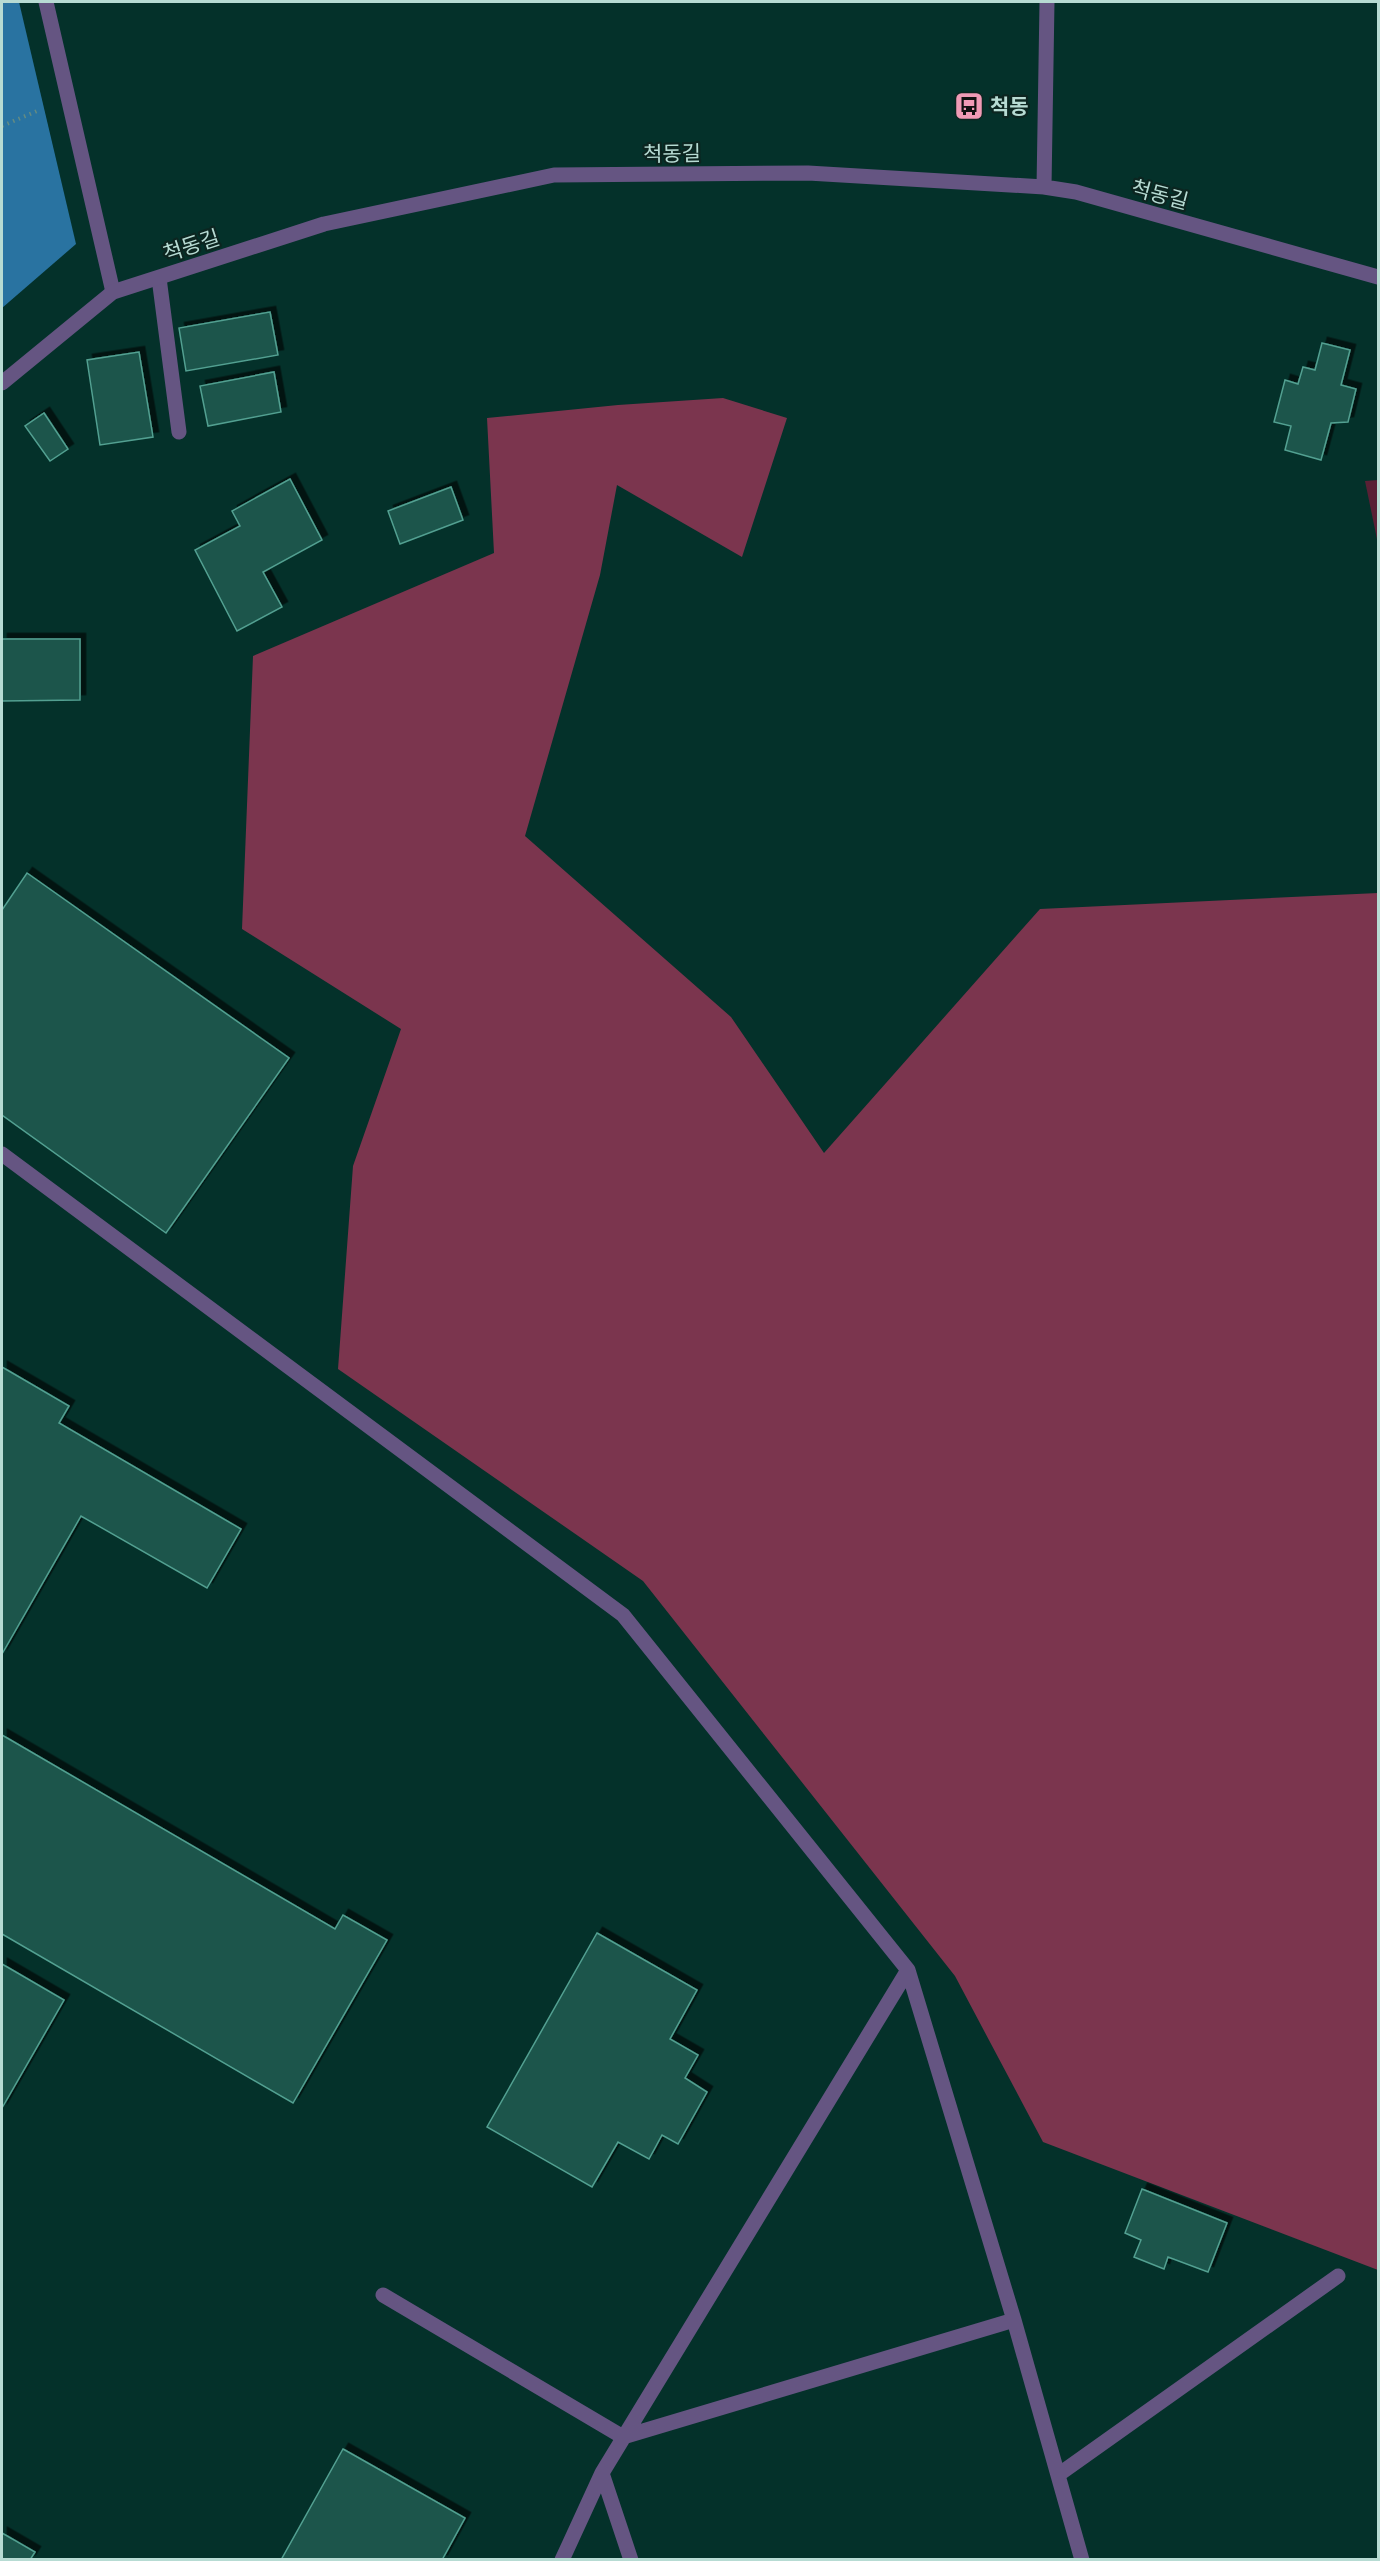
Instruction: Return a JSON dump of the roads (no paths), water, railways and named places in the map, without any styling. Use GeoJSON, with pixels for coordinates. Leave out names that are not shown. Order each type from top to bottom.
{"type":"FeatureCollection","features":[{"type":"Feature","properties":{"kind":"street"},"geometry":{"type":"LineString","coordinates":[[46,2],[113,292]]}},
{"type":"Feature","properties":{"kind":"street"},"geometry":{"type":"LineString","coordinates":[[1044,187],[1047,2]]}},
{"type":"Feature","properties":{"kind":"street","name":"척동길"},"geometry":{"type":"LineString","coordinates":[[2,383],[113,292],[324,224],[554,176],[808,173],[1044,187],[1076,192],[1378,277]]}},
{"type":"Feature","properties":{"kind":"street"},"geometry":{"type":"LineString","coordinates":[[159,278],[179,432]]}},
{"type":"Feature","properties":{"kind":"street"},"geometry":{"type":"LineString","coordinates":[[2,1155],[623,1615],[908,1970],[1014,2320],[1082,2559]]}},
{"type":"Feature","properties":{"kind":"street"},"geometry":{"type":"LineString","coordinates":[[562,2559],[602,2473],[623,2437],[908,1970]]}},
{"type":"Feature","properties":{"kind":"street"},"geometry":{"type":"LineString","coordinates":[[1058,2475],[1338,2276]]}},
{"type":"Feature","properties":{"kind":"street"},"geometry":{"type":"LineString","coordinates":[[383,2295],[623,2437],[1014,2320]]}},
{"type":"Feature","properties":{"kind":"street"},"geometry":{"type":"LineString","coordinates":[[602,2473],[631,2559]]}},
{"type":"Feature","properties":{"kind":"water"},"geometry":{"type":"Polygon","coordinates":[[[2,2],[19,2],[76,244],[2,308],[2,2]]]}},
{"type":"Feature","properties":{"kind":"place","name":"척동"},"geometry":{"type":"Point","coordinates":[969,106]}}]}
